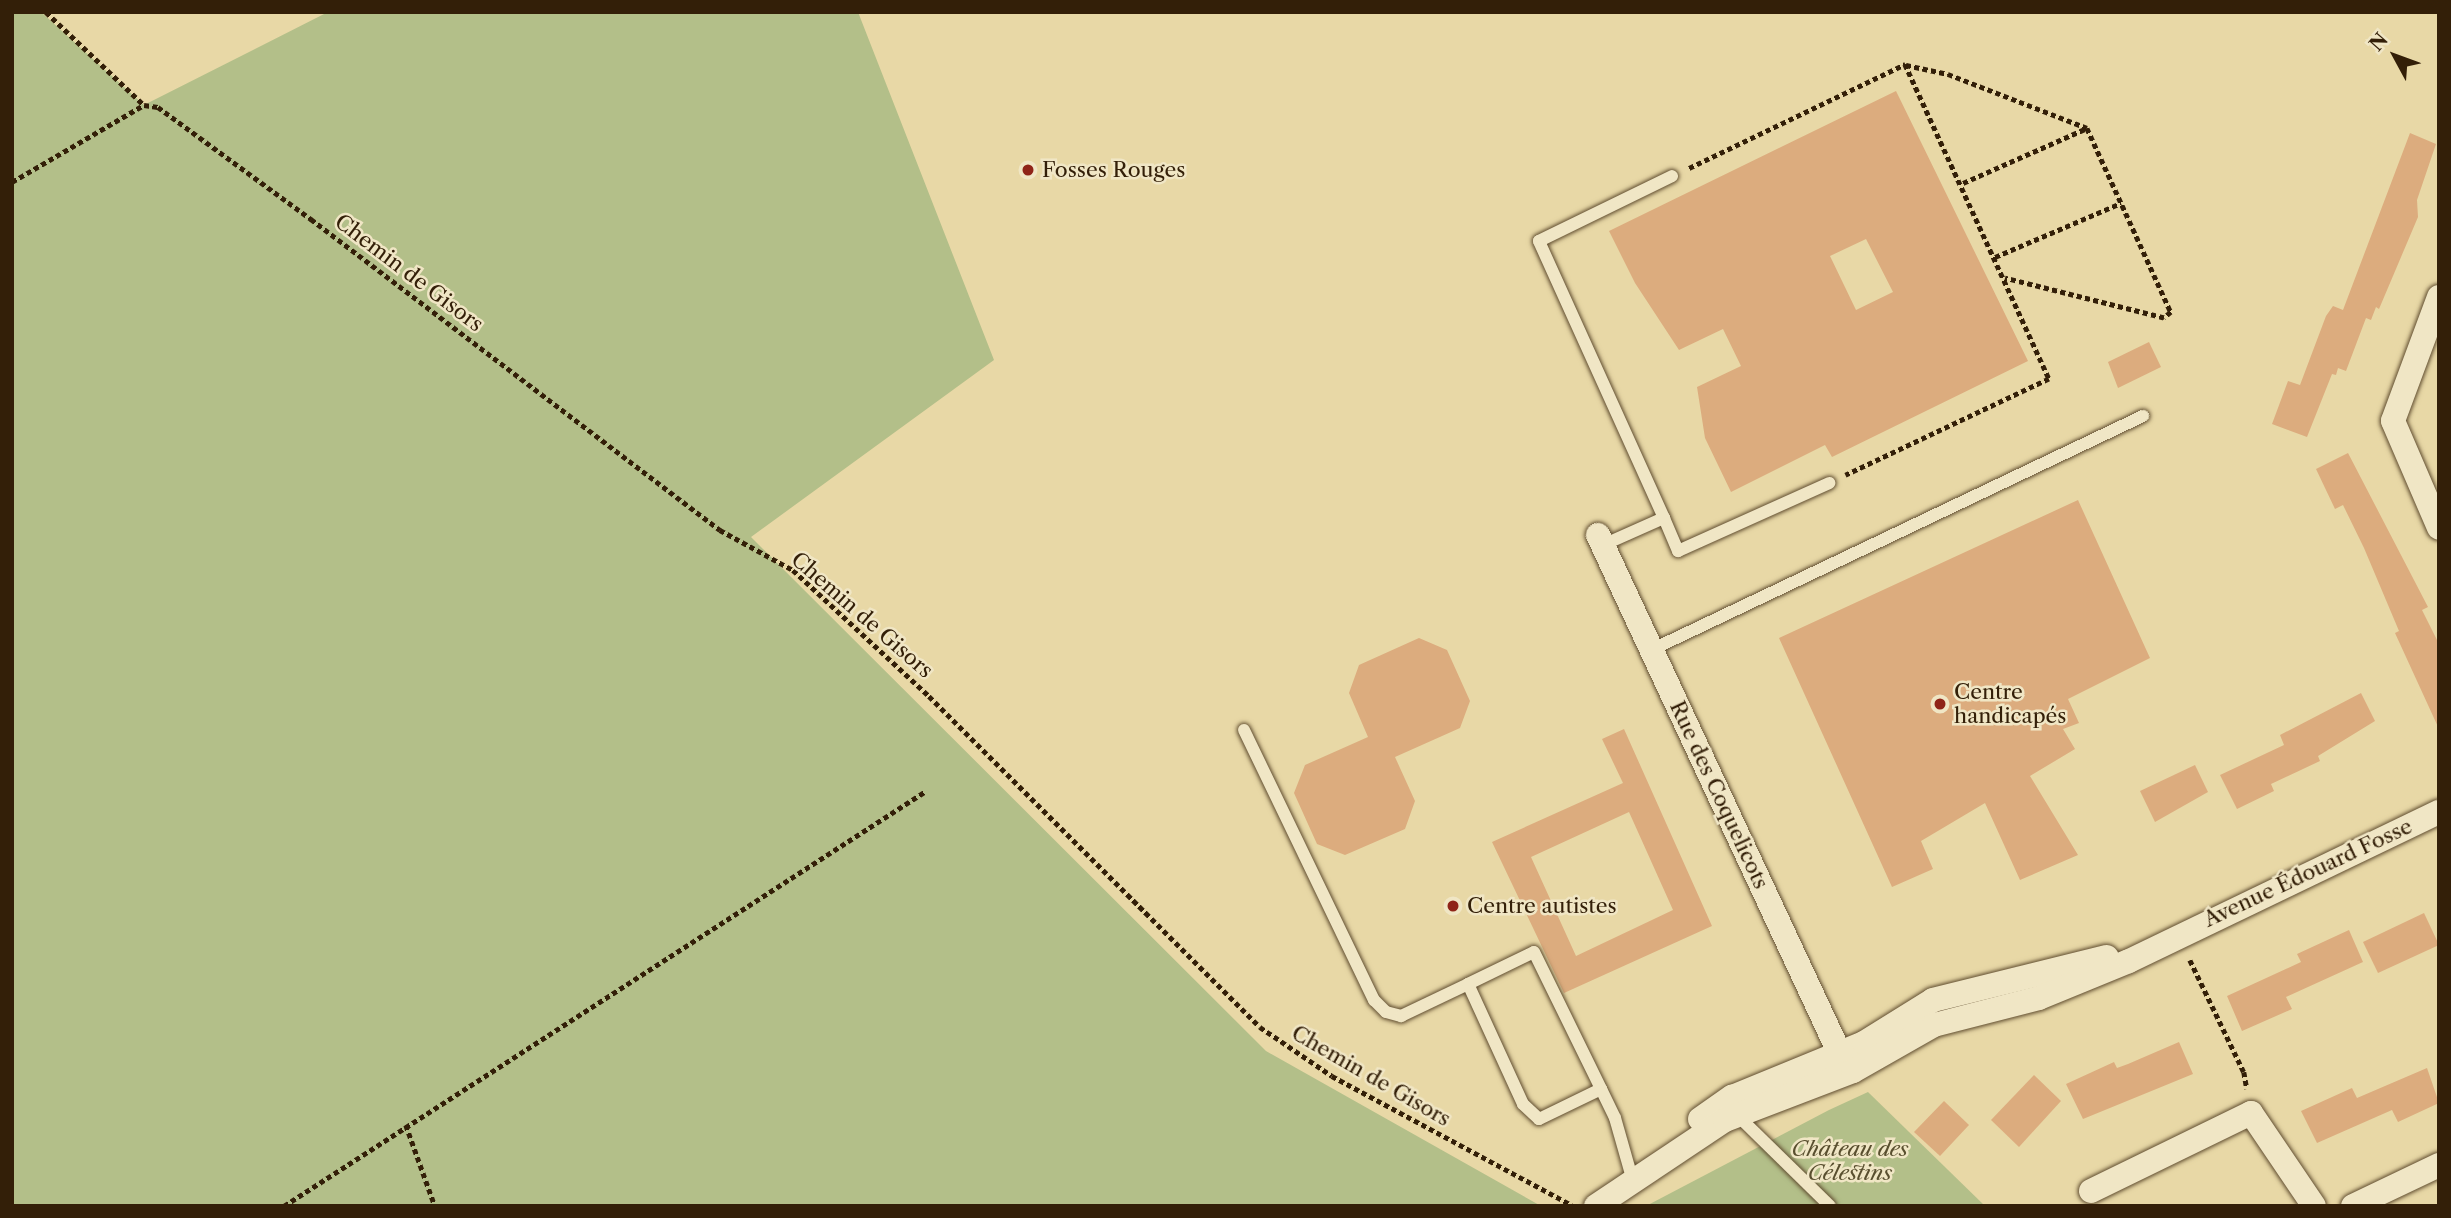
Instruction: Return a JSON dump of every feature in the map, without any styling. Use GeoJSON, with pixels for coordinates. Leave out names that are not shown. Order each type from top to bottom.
{"type":"FeatureCollection","features":[{"type":"Feature","properties":{"kind":"street"},"geometry":{"type":"LineString","coordinates":[[2439,297],[2393,421],[2439,528]]}},
{"type":"Feature","properties":{"kind":"street","name":"Rue des Coquelicots"},"geometry":{"type":"LineString","coordinates":[[1600,540],[1844,1064]]}},
{"type":"Feature","properties":{"kind":"street","name":"Avenue Édouard Fosse"},"geometry":{"type":"LineString","coordinates":[[1613,1200],[1631,1174],[1732,1097],[1787,1084],[1844,1064],[1933,1000],[2104,958],[2177,934],[2439,812]]}},
{"type":"Feature","properties":{"kind":"street","name":"Avenue Édouard Fosse"},"geometry":{"type":"LineString","coordinates":[[1581,1206],[1613,1200],[1787,1084]]}},
{"type":"Feature","properties":{"kind":"street"},"geometry":{"type":"LineString","coordinates":[[2091,1191],[2251,1113],[2314,1206]]}},
{"type":"Feature","properties":{"kind":"street"},"geometry":{"type":"LineString","coordinates":[[2353,1206],[2439,1165]]}},
{"type":"Feature","properties":{"kind":"lane"},"geometry":{"type":"LineString","coordinates":[[1672,176],[1539,241],[1678,551],[1829,483]]}},
{"type":"Feature","properties":{"kind":"lane"},"geometry":{"type":"LineString","coordinates":[[1651,650],[2143,416]]}},
{"type":"Feature","properties":{"kind":"lane"},"geometry":{"type":"LineString","coordinates":[[1600,540],[1664,518]]}},
{"type":"Feature","properties":{"kind":"lane"},"geometry":{"type":"LineString","coordinates":[[1244,730],[1374,1000],[1386,1012],[1401,1016],[1534,952],[1623,1138],[1631,1174]]}},
{"type":"Feature","properties":{"kind":"lane"},"geometry":{"type":"LineString","coordinates":[[1468,984],[1523,1104],[1539,1119],[1601,1089]]}},
{"type":"Feature","properties":{"kind":"lane"},"geometry":{"type":"LineString","coordinates":[[1737,1115],[1830,1206]]}},
{"type":"Feature","properties":{"kind":"path","name":"Chemin de Gisors"},"geometry":{"type":"LineString","coordinates":[[46,12],[144,105],[158,107],[300,211],[720,530],[793,570],[929,696],[1259,1027],[1332,1076],[1573,1206]]}},
{"type":"Feature","properties":{"kind":"path"},"geometry":{"type":"LineString","coordinates":[[1829,483],[2049,379],[1963,183],[1905,64]]}},
{"type":"Feature","properties":{"kind":"path"},"geometry":{"type":"LineString","coordinates":[[1672,176],[1905,64],[1948,74],[2087,128],[2171,312],[2164,318],[2004,278]]}},
{"type":"Feature","properties":{"kind":"path"},"geometry":{"type":"LineString","coordinates":[[12,182],[144,105]]}},
{"type":"Feature","properties":{"kind":"path"},"geometry":{"type":"LineString","coordinates":[[1963,183],[2087,128]]}},
{"type":"Feature","properties":{"kind":"path"},"geometry":{"type":"LineString","coordinates":[[1995,257],[2121,203]]}},
{"type":"Feature","properties":{"kind":"path"},"geometry":{"type":"LineString","coordinates":[[284,1206],[926,790]]}},
{"type":"Feature","properties":{"kind":"path"},"geometry":{"type":"LineString","coordinates":[[2177,934],[2244,1072],[2251,1113]]}},
{"type":"Feature","properties":{"kind":"path"},"geometry":{"type":"LineString","coordinates":[[406,1125],[435,1206]]}},
{"type":"Feature","properties":{"kind":"green space"},"geometry":{"type":"Polygon","coordinates":[[[12,12],[41,12],[144,105],[328,12],[858,12],[994,360],[751,537],[1266,1051],[1541,1206],[12,1206],[12,12]]]}},
{"type":"Feature","properties":{"kind":"green space","name":"Château des Célestins"},"geometry":{"type":"Polygon","coordinates":[[[1868,1092],[1985,1206],[1646,1206],[1829,1110],[1868,1092]]]}},
{"type":"Feature","properties":{"kind":"building"},"geometry":{"type":"Polygon","coordinates":[[[1896,91],[2028,361],[1832,457],[1825,445],[1731,492],[1705,438],[1697,387],[1741,366],[1723,329],[1679,350],[1635,283],[1609,231],[1896,91]],[[1866,239],[1830,256],[1856,310],[1893,292],[1866,239]]]}},
{"type":"Feature","properties":{"kind":"building"},"geometry":{"type":"Polygon","coordinates":[[[2410,133],[2436,144],[2417,200],[2418,217],[2379,309],[2376,307],[2371,320],[2366,318],[2346,371],[2338,368],[2336,375],[2332,374],[2307,437],[2272,424],[2288,381],[2300,385],[2326,316],[2333,306],[2343,310],[2410,133]]]}},
{"type":"Feature","properties":{"kind":"building"},"geometry":{"type":"Polygon","coordinates":[[[2149,342],[2161,367],[2118,388],[2108,362],[2149,342]]]}},
{"type":"Feature","properties":{"kind":"building"},"geometry":{"type":"Polygon","coordinates":[[[2348,453],[2428,607],[2422,610],[2439,644],[2439,729],[2395,633],[2399,631],[2364,548],[2343,505],[2335,509],[2316,469],[2348,453]]]}},
{"type":"Feature","properties":{"kind":"building"},"geometry":{"type":"Polygon","coordinates":[[[2078,500],[2150,658],[2068,699],[2079,723],[2063,729],[2075,749],[2030,776],[2078,855],[2020,880],[1985,803],[1921,841],[1933,869],[1892,887],[1779,638],[2078,500]]]}},
{"type":"Feature","properties":{"kind":"building"},"geometry":{"type":"Polygon","coordinates":[[[1419,638],[1447,650],[1470,701],[1460,728],[1395,757],[1415,801],[1405,829],[1345,855],[1317,844],[1294,793],[1305,765],[1368,737],[1349,693],[1359,665],[1419,638]]]}},
{"type":"Feature","properties":{"kind":"building"},"geometry":{"type":"Polygon","coordinates":[[[2361,693],[2375,721],[2318,756],[2320,761],[2271,784],[2274,791],[2237,809],[2220,775],[2284,745],[2280,735],[2361,693]]]}},
{"type":"Feature","properties":{"kind":"building"},"geometry":{"type":"Polygon","coordinates":[[[1624,729],[1712,926],[1564,993],[1492,842],[1623,783],[1602,739],[1624,729]],[[1629,812],[1531,857],[1576,956],[1673,910],[1629,812]]]}},
{"type":"Feature","properties":{"kind":"building"},"geometry":{"type":"Polygon","coordinates":[[[2195,765],[2208,792],[2155,822],[2140,791],[2195,765]]]}},
{"type":"Feature","properties":{"kind":"building"},"geometry":{"type":"Polygon","coordinates":[[[2424,913],[2439,945],[2378,973],[2363,942],[2424,913]]]}},
{"type":"Feature","properties":{"kind":"building"},"geometry":{"type":"Polygon","coordinates":[[[2349,930],[2363,962],[2286,997],[2292,1009],[2242,1031],[2227,996],[2301,962],[2297,954],[2349,930]]]}},
{"type":"Feature","properties":{"kind":"building"},"geometry":{"type":"Polygon","coordinates":[[[2179,1042],[2193,1074],[2083,1119],[2066,1084],[2114,1062],[2117,1068],[2179,1042]]]}},
{"type":"Feature","properties":{"kind":"building"},"geometry":{"type":"Polygon","coordinates":[[[2427,1068],[2439,1103],[2398,1122],[2392,1110],[2317,1143],[2301,1111],[2352,1088],[2357,1098],[2427,1068]]]}},
{"type":"Feature","properties":{"kind":"building"},"geometry":{"type":"Polygon","coordinates":[[[2034,1075],[2061,1101],[2019,1147],[1991,1120],[2034,1075]]]}},
{"type":"Feature","properties":{"kind":"building"},"geometry":{"type":"Polygon","coordinates":[[[1944,1101],[1969,1125],[1940,1156],[1914,1132],[1944,1101]]]}},
{"type":"Feature","properties":{"kind":"place","name":"Fosses Rouges"},"geometry":{"type":"Point","coordinates":[1028,170]}},
{"type":"Feature","properties":{"kind":"place","name":"Centre handicapés"},"geometry":{"type":"Point","coordinates":[1940,704]}},
{"type":"Feature","properties":{"kind":"place","name":"Centre autistes"},"geometry":{"type":"Point","coordinates":[1453,906]}}]}
